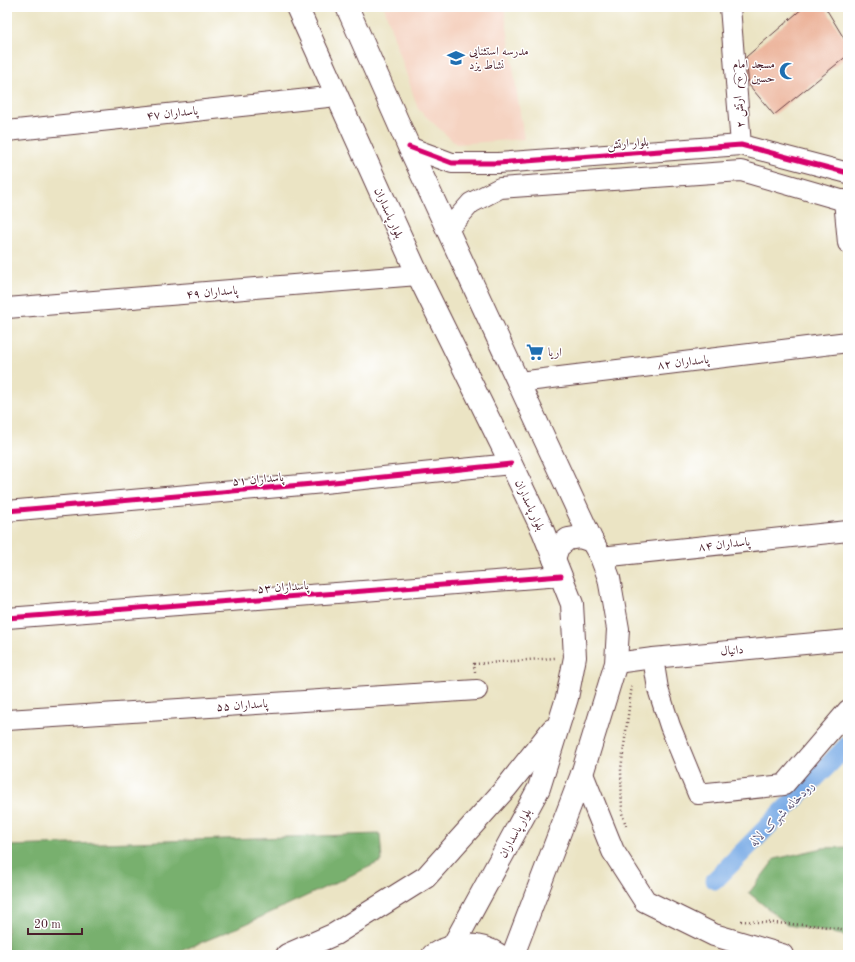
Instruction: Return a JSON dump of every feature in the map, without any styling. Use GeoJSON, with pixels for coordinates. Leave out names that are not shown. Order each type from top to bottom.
{"type":"FeatureCollection","features":[{"type":"Feature","properties":{"kind":"main road","name":"بلوار پاسداران"},"geometry":{"type":"LineString","coordinates":[[297,7],[418,275],[543,531],[572,604],[575,657],[567,698],[539,788],[443,951]]}},
{"type":"Feature","properties":{"kind":"main road"},"geometry":{"type":"LineString","coordinates":[[347,7],[409,147],[609,578],[618,629],[635,660],[582,774],[513,955]]}},
{"type":"Feature","properties":{"kind":"main road"},"geometry":{"type":"LineString","coordinates":[[543,531],[554,535],[566,533],[575,526],[580,515]]}},
{"type":"Feature","properties":{"kind":"main road"},"geometry":{"type":"LineString","coordinates":[[558,567],[558,547],[568,539],[580,537],[596,549]]}},
{"type":"Feature","properties":{"kind":"main road"},"geometry":{"type":"LineString","coordinates":[[287,955],[335,934],[426,876],[506,788],[560,720]]}},
{"type":"Feature","properties":{"kind":"main road"},"geometry":{"type":"LineString","coordinates":[[582,774],[612,851],[645,901],[714,935],[782,955]]}},
{"type":"Feature","properties":{"kind":"main road"},"geometry":{"type":"LineString","coordinates":[[443,951],[474,945],[494,951],[499,955]]}},
{"type":"Feature","properties":{"kind":"street","name":"ارتش ۲"},"geometry":{"type":"LineString","coordinates":[[730,7],[741,145]]}},
{"type":"Feature","properties":{"kind":"street","name":"پاسداران ۴۷"},"geometry":{"type":"LineString","coordinates":[[7,131],[337,96]]}},
{"type":"Feature","properties":{"kind":"street","name":"بلوار ارتش"},"geometry":{"type":"LineString","coordinates":[[409,147],[452,163],[498,163],[741,145],[848,173]]}},
{"type":"Feature","properties":{"kind":"street"},"geometry":{"type":"LineString","coordinates":[[448,229],[471,203],[500,188],[741,172],[846,201],[848,243]]}},
{"type":"Feature","properties":{"kind":"street","name":"پاسداران ۴۹"},"geometry":{"type":"LineString","coordinates":[[7,308],[418,275]]}},
{"type":"Feature","properties":{"kind":"street","name":"پاسداران ۸۲"},"geometry":{"type":"LineString","coordinates":[[519,382],[848,342]]}},
{"type":"Feature","properties":{"kind":"street","name":"پاسداران ۵۱"},"geometry":{"type":"LineString","coordinates":[[7,511],[324,483],[511,464]]}},
{"type":"Feature","properties":{"kind":"street","name":"پاسداران ۸۴"},"geometry":{"type":"LineString","coordinates":[[596,549],[848,531]]}},
{"type":"Feature","properties":{"kind":"street","name":"پاسداران ۵۳"},"geometry":{"type":"LineString","coordinates":[[7,618],[558,567]]}},
{"type":"Feature","properties":{"kind":"street","name":"دانیال"},"geometry":{"type":"LineString","coordinates":[[635,660],[848,640]]}},
{"type":"Feature","properties":{"kind":"street"},"geometry":{"type":"LineString","coordinates":[[635,660],[658,689],[670,726],[698,794],[784,785],[848,710]]}},
{"type":"Feature","properties":{"kind":"street","name":"پاسداران ۵۵"},"geometry":{"type":"LineString","coordinates":[[7,720],[477,690]]}},
{"type":"Feature","properties":{"kind":"path"},"geometry":{"type":"LineString","coordinates":[[477,690],[474,664],[575,657]]}},
{"type":"Feature","properties":{"kind":"path"},"geometry":{"type":"LineString","coordinates":[[627,827],[622,813],[621,769],[635,660]]}},
{"type":"Feature","properties":{"kind":"path"},"geometry":{"type":"LineString","coordinates":[[733,920],[820,926],[848,930]]}},
{"type":"Feature","properties":{"kind":"shaded area","name":"مدرسه استثنایی نشاط یزد"},"geometry":{"type":"Polygon","coordinates":[[[384,7],[504,7],[524,139],[456,144],[418,109],[384,7]]]}},
{"type":"Feature","properties":{"kind":"green space"},"geometry":{"type":"Polygon","coordinates":[[[380,834],[382,861],[246,924],[171,955],[7,955],[7,846],[380,834]]]}},
{"type":"Feature","properties":{"kind":"green space"},"geometry":{"type":"Polygon","coordinates":[[[848,847],[848,936],[788,925],[749,893],[775,859],[823,848],[848,847]]]}},
{"type":"Feature","properties":{"kind":"building","name":"مسجد امام حسین (ع)"},"geometry":{"type":"Polygon","coordinates":[[[804,7],[825,7],[848,45],[848,55],[774,115],[749,85],[746,57],[804,7]]]}},
{"type":"Feature","properties":{"kind":"waterway","name":"رودخانه شهرک لاله"},"geometry":{"type":"LineString","coordinates":[[715,880],[848,745]]}},
{"type":"Feature","properties":{"kind":"cycle path"},"geometry":{"type":"LineString","coordinates":[[409,147],[452,163],[498,163],[741,145],[848,173]]}},
{"type":"Feature","properties":{"kind":"cycle path"},"geometry":{"type":"LineString","coordinates":[[7,511],[324,483],[511,464]]}},
{"type":"Feature","properties":{"kind":"cycle path"},"geometry":{"type":"LineString","coordinates":[[7,618],[561,576]]}},
{"type":"Feature","properties":{"kind":"place","name":"مدرسه استثنایی نشاط یزد"},"geometry":{"type":"Point","coordinates":[456,58]}},
{"type":"Feature","properties":{"kind":"place","name":"مسجد امام حسین (ع)"},"geometry":{"type":"Point","coordinates":[788,71]}},
{"type":"Feature","properties":{"kind":"place","name":"اریا"},"geometry":{"type":"Point","coordinates":[535,352]}}]}
